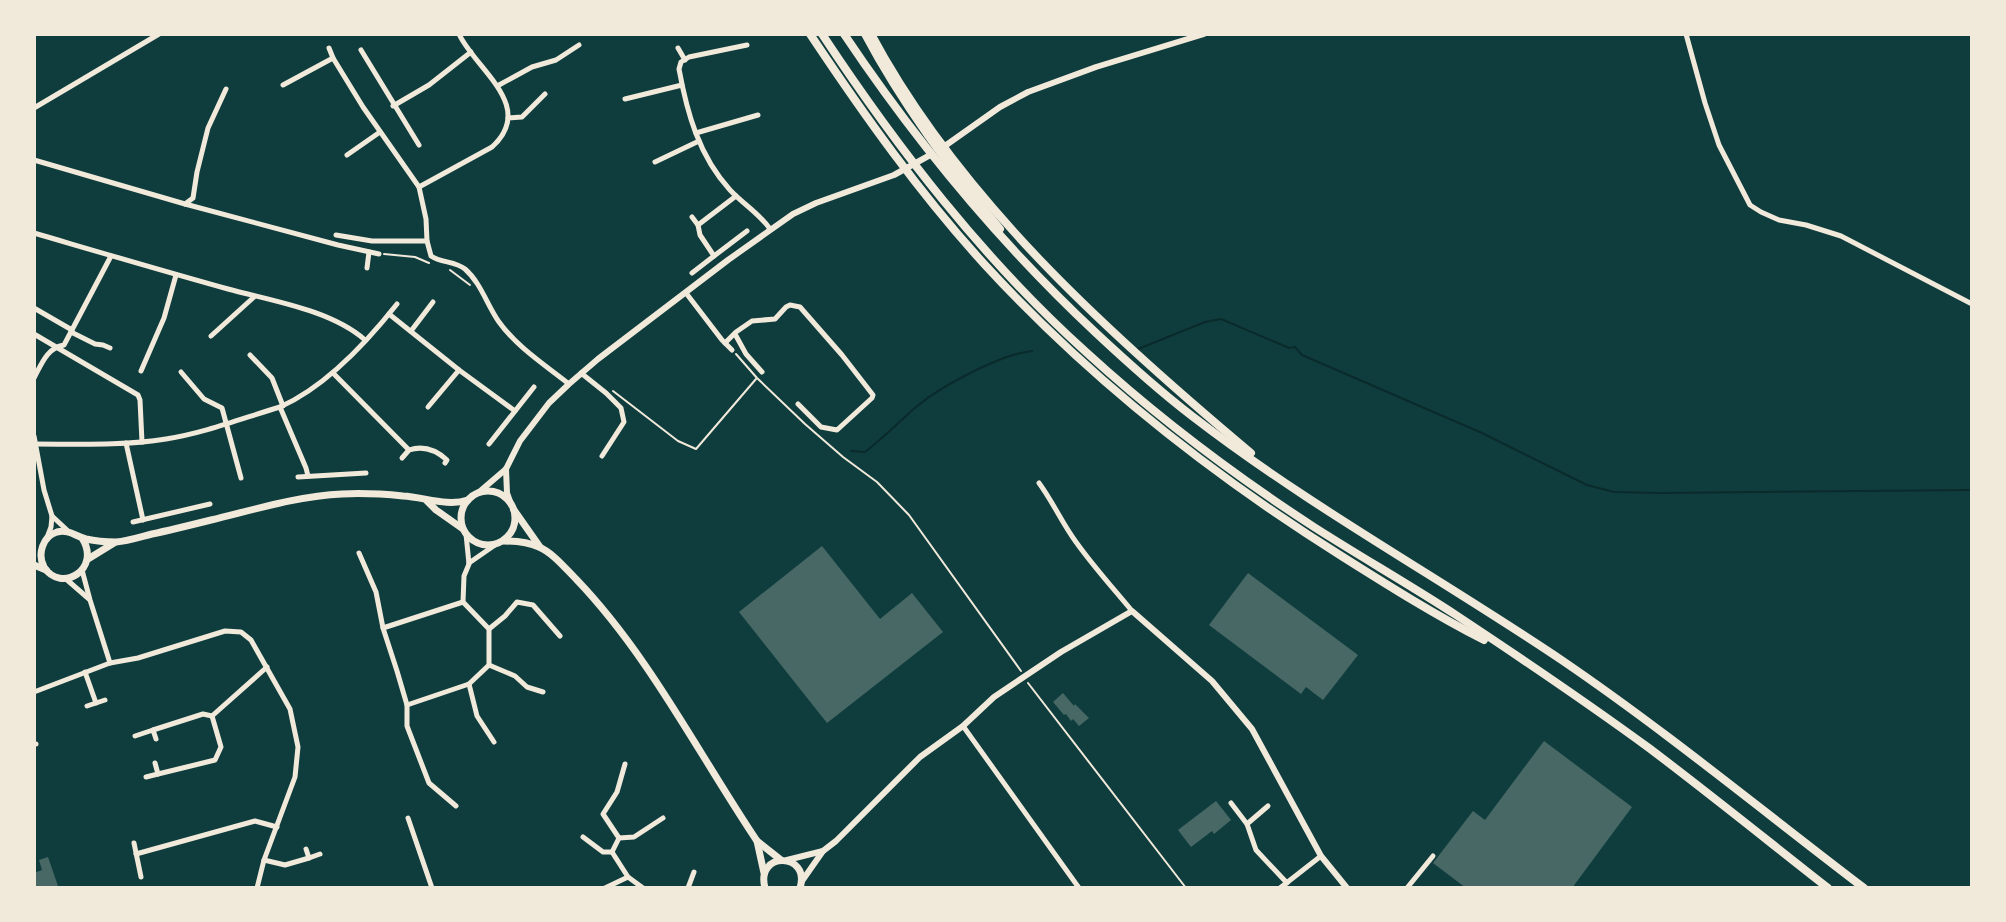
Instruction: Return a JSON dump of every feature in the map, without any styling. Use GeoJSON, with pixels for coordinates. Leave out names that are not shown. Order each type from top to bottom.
{"type":"FeatureCollection","features":[{"type":"Feature","properties":{"kind":"highway"},"geometry":{"type":"LineString","coordinates":[[810,34],[886,143],[941,213],[995,275],[1078,359],[1189,452],[1244,492],[1447,621],[1514,654]]}},
{"type":"Feature","properties":{"kind":"highway"},"geometry":{"type":"LineString","coordinates":[[822,34],[922,175],[994,259],[1085,351],[1185,435],[1251,485],[1514,654],[1647,747],[1828,888]]}},
{"type":"Feature","properties":{"kind":"highway"},"geometry":{"type":"LineString","coordinates":[[844,34],[908,125],[990,225],[1047,285],[1169,398],[1297,492],[1577,671],[1697,758],[1864,888]]}},
{"type":"Feature","properties":{"kind":"highway"},"geometry":{"type":"LineString","coordinates":[[865,34],[917,120],[1047,285]]}},
{"type":"Feature","properties":{"kind":"highway"},"geometry":{"type":"LineString","coordinates":[[871,34],[901,85],[955,161],[1055,276],[1134,353],[1297,492]]}},
{"type":"Feature","properties":{"kind":"main road"},"geometry":{"type":"LineString","coordinates":[[88,559],[116,542],[276,504],[340,494],[405,496],[457,503],[478,493],[493,492],[506,498],[540,547],[598,602],[633,646],[757,841],[765,888]]}},
{"type":"Feature","properties":{"kind":"main road"},"geometry":{"type":"LineString","coordinates":[[465,532],[462,511],[468,500]]}},
{"type":"Feature","properties":{"kind":"main road"},"geometry":{"type":"LineString","coordinates":[[427,501],[479,544],[521,542],[540,547]]}},
{"type":"Feature","properties":{"kind":"main road"},"geometry":{"type":"LineString","coordinates":[[499,543],[514,527],[513,507]]}},
{"type":"Feature","properties":{"kind":"main road"},"geometry":{"type":"LineString","coordinates":[[46,570],[38,553],[46,540],[58,532],[69,531],[82,538],[116,542]]}},
{"type":"Feature","properties":{"kind":"main road"},"geometry":{"type":"LineString","coordinates":[[34,565],[64,578],[77,574],[88,559],[82,538]]}},
{"type":"Feature","properties":{"kind":"main road"},"geometry":{"type":"LineString","coordinates":[[757,841],[796,866],[802,875],[801,886]]}},
{"type":"Feature","properties":{"kind":"main road"},"geometry":{"type":"LineString","coordinates":[[764,876],[771,864],[784,860]]}},
{"type":"Feature","properties":{"kind":"street"},"geometry":{"type":"LineString","coordinates":[[34,108],[159,34]]}},
{"type":"Feature","properties":{"kind":"street"},"geometry":{"type":"LineString","coordinates":[[419,187],[492,147],[502,138],[508,118],[499,85],[459,34]]}},
{"type":"Feature","properties":{"kind":"street"},"geometry":{"type":"LineString","coordinates":[[478,493],[506,469],[520,441],[549,403],[581,373],[793,214],[894,175],[1028,92],[1096,67],[1204,34]]}},
{"type":"Feature","properties":{"kind":"street"},"geometry":{"type":"LineString","coordinates":[[1686,34],[1719,145],[1750,205],[1779,220],[1841,236],[1972,304]]}},
{"type":"Feature","properties":{"kind":"street"},"geometry":{"type":"LineString","coordinates":[[728,41],[730,49]]}},
{"type":"Feature","properties":{"kind":"street"},"geometry":{"type":"LineString","coordinates":[[499,85],[532,67],[556,60],[579,45]]}},
{"type":"Feature","properties":{"kind":"street"},"geometry":{"type":"LineString","coordinates":[[747,45],[685,60],[679,69],[689,117],[720,179],[770,229]]}},
{"type":"Feature","properties":{"kind":"street"},"geometry":{"type":"LineString","coordinates":[[329,48],[380,132],[419,187],[426,219],[428,252],[437,261],[455,263],[466,270],[508,333],[569,384]]}},
{"type":"Feature","properties":{"kind":"street"},"geometry":{"type":"LineString","coordinates":[[678,48],[685,60]]}},
{"type":"Feature","properties":{"kind":"street"},"geometry":{"type":"LineString","coordinates":[[361,50],[419,145]]}},
{"type":"Feature","properties":{"kind":"street"},"geometry":{"type":"LineString","coordinates":[[393,106],[429,85],[471,52]]}},
{"type":"Feature","properties":{"kind":"street"},"geometry":{"type":"LineString","coordinates":[[283,85],[333,58]]}},
{"type":"Feature","properties":{"kind":"street"},"geometry":{"type":"LineString","coordinates":[[625,99],[682,85]]}},
{"type":"Feature","properties":{"kind":"street"},"geometry":{"type":"LineString","coordinates":[[185,204],[193,198],[208,128],[226,89]]}},
{"type":"Feature","properties":{"kind":"street"},"geometry":{"type":"LineString","coordinates":[[508,118],[522,117],[545,94]]}},
{"type":"Feature","properties":{"kind":"street"},"geometry":{"type":"LineString","coordinates":[[696,133],[758,115]]}},
{"type":"Feature","properties":{"kind":"street"},"geometry":{"type":"LineString","coordinates":[[347,155],[380,132]]}},
{"type":"Feature","properties":{"kind":"street"},"geometry":{"type":"LineString","coordinates":[[655,162],[699,141]]}},
{"type":"Feature","properties":{"kind":"street"},"geometry":{"type":"LineString","coordinates":[[34,160],[185,204],[379,254]]}},
{"type":"Feature","properties":{"kind":"street"},"geometry":{"type":"LineString","coordinates":[[698,225],[736,196]]}},
{"type":"Feature","properties":{"kind":"street"},"geometry":{"type":"LineString","coordinates":[[692,217],[714,256]]}},
{"type":"Feature","properties":{"kind":"street"},"geometry":{"type":"LineString","coordinates":[[692,273],[747,231]]}},
{"type":"Feature","properties":{"kind":"street"},"geometry":{"type":"LineString","coordinates":[[34,233],[316,312],[352,328],[365,340]]}},
{"type":"Feature","properties":{"kind":"street"},"geometry":{"type":"LineString","coordinates":[[336,235],[372,241],[427,241]]}},
{"type":"Feature","properties":{"kind":"street"},"geometry":{"type":"LineString","coordinates":[[367,268],[369,252]]}},
{"type":"Feature","properties":{"kind":"street"},"geometry":{"type":"LineString","coordinates":[[34,378],[46,355],[55,347],[64,345],[111,256]]}},
{"type":"Feature","properties":{"kind":"street"},"geometry":{"type":"LineString","coordinates":[[141,371],[164,318],[176,275]]}},
{"type":"Feature","properties":{"kind":"street"},"geometry":{"type":"LineString","coordinates":[[686,293],[732,350]]}},
{"type":"Feature","properties":{"kind":"street"},"geometry":{"type":"LineString","coordinates":[[211,336],[255,297]]}},
{"type":"Feature","properties":{"kind":"street"},"geometry":{"type":"LineString","coordinates":[[411,331],[433,302]]}},
{"type":"Feature","properties":{"kind":"street"},"geometry":{"type":"LineString","coordinates":[[35,444],[142,442],[187,435],[282,406],[333,373],[397,304]]}},
{"type":"Feature","properties":{"kind":"street"},"geometry":{"type":"LineString","coordinates":[[725,343],[752,321],[775,319],[790,305],[800,307],[873,395],[837,430],[821,427],[798,404]]}},
{"type":"Feature","properties":{"kind":"street"},"geometry":{"type":"LineString","coordinates":[[34,308],[95,344],[110,348]]}},
{"type":"Feature","properties":{"kind":"street"},"geometry":{"type":"LineString","coordinates":[[389,314],[515,411]]}},
{"type":"Feature","properties":{"kind":"street"},"geometry":{"type":"LineString","coordinates":[[34,334],[138,395],[142,442]]}},
{"type":"Feature","properties":{"kind":"street"},"geometry":{"type":"LineString","coordinates":[[735,334],[746,354],[762,372]]}},
{"type":"Feature","properties":{"kind":"street"},"geometry":{"type":"LineString","coordinates":[[250,355],[272,378],[308,476]]}},
{"type":"Feature","properties":{"kind":"street"},"geometry":{"type":"LineString","coordinates":[[428,407],[459,370]]}},
{"type":"Feature","properties":{"kind":"street"},"geometry":{"type":"LineString","coordinates":[[181,372],[204,399],[222,408],[241,478]]}},
{"type":"Feature","properties":{"kind":"street"},"geometry":{"type":"LineString","coordinates":[[333,373],[409,450]]}},
{"type":"Feature","properties":{"kind":"street"},"geometry":{"type":"LineString","coordinates":[[581,373],[621,408],[624,422],[602,456]]}},
{"type":"Feature","properties":{"kind":"street"},"geometry":{"type":"LineString","coordinates":[[180,384],[187,379]]}},
{"type":"Feature","properties":{"kind":"street"},"geometry":{"type":"LineString","coordinates":[[489,444],[534,387]]}},
{"type":"Feature","properties":{"kind":"street"},"geometry":{"type":"LineString","coordinates":[[34,436],[52,516],[46,540]]}},
{"type":"Feature","properties":{"kind":"street"},"geometry":{"type":"LineString","coordinates":[[126,443],[143,520]]}},
{"type":"Feature","properties":{"kind":"street"},"geometry":{"type":"LineString","coordinates":[[402,458],[409,450],[426,448],[447,460],[445,463]]}},
{"type":"Feature","properties":{"kind":"street"},"geometry":{"type":"LineString","coordinates":[[506,469],[507,493],[513,507]]}},
{"type":"Feature","properties":{"kind":"street"},"geometry":{"type":"LineString","coordinates":[[298,477],[366,473]]}},
{"type":"Feature","properties":{"kind":"street"},"geometry":{"type":"LineString","coordinates":[[1039,483],[1077,544],[1132,611],[1212,681],[1252,729],[1321,856],[1347,888]]}},
{"type":"Feature","properties":{"kind":"street"},"geometry":{"type":"LineString","coordinates":[[133,522],[210,504]]}},
{"type":"Feature","properties":{"kind":"street"},"geometry":{"type":"LineString","coordinates":[[52,516],[69,531]]}},
{"type":"Feature","properties":{"kind":"street"},"geometry":{"type":"LineString","coordinates":[[407,705],[469,684],[489,665],[489,629],[463,602],[464,576],[469,564],[465,532]]}},
{"type":"Feature","properties":{"kind":"street"},"geometry":{"type":"LineString","coordinates":[[469,564],[499,543]]}},
{"type":"Feature","properties":{"kind":"street"},"geometry":{"type":"LineString","coordinates":[[359,553],[376,592],[383,628],[407,705],[407,726],[429,783],[456,806]]}},
{"type":"Feature","properties":{"kind":"street"},"geometry":{"type":"LineString","coordinates":[[82,570],[110,663]]}},
{"type":"Feature","properties":{"kind":"street"},"geometry":{"type":"LineString","coordinates":[[64,578],[90,600]]}},
{"type":"Feature","properties":{"kind":"street"},"geometry":{"type":"LineString","coordinates":[[383,628],[463,602]]}},
{"type":"Feature","properties":{"kind":"street"},"geometry":{"type":"LineString","coordinates":[[489,629],[517,602],[533,605],[560,636]]}},
{"type":"Feature","properties":{"kind":"street"},"geometry":{"type":"LineString","coordinates":[[801,886],[823,851],[920,757],[1028,673],[1132,611]]}},
{"type":"Feature","properties":{"kind":"street"},"geometry":{"type":"LineString","coordinates":[[34,692],[110,663],[138,658],[231,630],[248,636],[290,709],[298,747],[295,777],[264,860],[257,888]]}},
{"type":"Feature","properties":{"kind":"street"},"geometry":{"type":"LineString","coordinates":[[489,665],[515,676],[527,687],[543,692]]}},
{"type":"Feature","properties":{"kind":"street"},"geometry":{"type":"LineString","coordinates":[[212,716],[267,667]]}},
{"type":"Feature","properties":{"kind":"street"},"geometry":{"type":"LineString","coordinates":[[85,672],[96,703]]}},
{"type":"Feature","properties":{"kind":"street"},"geometry":{"type":"LineString","coordinates":[[469,684],[477,716],[494,742]]}},
{"type":"Feature","properties":{"kind":"street"},"geometry":{"type":"LineString","coordinates":[[87,706],[105,700]]}},
{"type":"Feature","properties":{"kind":"street"},"geometry":{"type":"LineString","coordinates":[[135,736],[203,714],[212,716]]}},
{"type":"Feature","properties":{"kind":"street"},"geometry":{"type":"LineString","coordinates":[[146,777],[215,760],[221,747],[212,716]]}},
{"type":"Feature","properties":{"kind":"street"},"geometry":{"type":"LineString","coordinates":[[963,726],[1079,888]]}},
{"type":"Feature","properties":{"kind":"street"},"geometry":{"type":"LineString","coordinates":[[153,730],[156,739]]}},
{"type":"Feature","properties":{"kind":"street"},"geometry":{"type":"LineString","coordinates":[[155,763],[158,774]]}},
{"type":"Feature","properties":{"kind":"street"},"geometry":{"type":"LineString","coordinates":[[619,838],[603,814],[617,792],[625,764]]}},
{"type":"Feature","properties":{"kind":"street"},"geometry":{"type":"LineString","coordinates":[[1231,803],[1247,824],[1256,850],[1287,883]]}},
{"type":"Feature","properties":{"kind":"street"},"geometry":{"type":"LineString","coordinates":[[1247,824],[1268,806]]}},
{"type":"Feature","properties":{"kind":"street"},"geometry":{"type":"LineString","coordinates":[[408,818],[432,888]]}},
{"type":"Feature","properties":{"kind":"street"},"geometry":{"type":"LineString","coordinates":[[619,838],[634,837],[663,818]]}},
{"type":"Feature","properties":{"kind":"street"},"geometry":{"type":"LineString","coordinates":[[136,854],[255,821],[277,827]]}},
{"type":"Feature","properties":{"kind":"street"},"geometry":{"type":"LineString","coordinates":[[583,837],[603,852],[612,852]]}},
{"type":"Feature","properties":{"kind":"street"},"geometry":{"type":"LineString","coordinates":[[612,852],[619,838]]}},
{"type":"Feature","properties":{"kind":"street"},"geometry":{"type":"LineString","coordinates":[[134,843],[141,877]]}},
{"type":"Feature","properties":{"kind":"street"},"geometry":{"type":"LineString","coordinates":[[306,849],[309,858]]}},
{"type":"Feature","properties":{"kind":"street"},"geometry":{"type":"LineString","coordinates":[[784,860],[823,851]]}},
{"type":"Feature","properties":{"kind":"street"},"geometry":{"type":"LineString","coordinates":[[612,852],[628,877],[643,888]]}},
{"type":"Feature","properties":{"kind":"street"},"geometry":{"type":"LineString","coordinates":[[264,860],[285,865],[320,854]]}},
{"type":"Feature","properties":{"kind":"street"},"geometry":{"type":"LineString","coordinates":[[1280,888],[1321,856]]}},
{"type":"Feature","properties":{"kind":"street"},"geometry":{"type":"LineString","coordinates":[[1407,888],[1433,856]]}},
{"type":"Feature","properties":{"kind":"street"},"geometry":{"type":"LineString","coordinates":[[688,888],[694,872]]}},
{"type":"Feature","properties":{"kind":"street"},"geometry":{"type":"LineString","coordinates":[[757,888],[764,876]]}},
{"type":"Feature","properties":{"kind":"street"},"geometry":{"type":"LineString","coordinates":[[605,888],[628,877]]}},
{"type":"Feature","properties":{"kind":"path"},"geometry":{"type":"LineString","coordinates":[[732,350],[757,378],[835,450],[893,497],[1021,672]]}},
{"type":"Feature","properties":{"kind":"path"},"geometry":{"type":"LineString","coordinates":[[610,388],[678,441],[696,449],[757,378]]}},
{"type":"Feature","properties":{"kind":"path"},"geometry":{"type":"LineString","coordinates":[[1027,681],[1186,888]]}},
{"type":"Feature","properties":{"kind":"building"},"geometry":{"type":"Polygon","coordinates":[[[822,546],[880,619],[912,593],[943,632],[827,723],[739,612],[822,546]]]}},
{"type":"Feature","properties":{"kind":"building"},"geometry":{"type":"Polygon","coordinates":[[[1248,573],[1358,655],[1323,700],[1306,687],[1301,694],[1209,625],[1248,573]]]}},
{"type":"Feature","properties":{"kind":"building"},"geometry":{"type":"Polygon","coordinates":[[[1063,693],[1089,718],[1079,726],[1053,702],[1063,693]]]}},
{"type":"Feature","properties":{"kind":"building"},"geometry":{"type":"Polygon","coordinates":[[[1544,741],[1632,807],[1572,888],[1466,888],[1433,863],[1473,811],[1485,820],[1544,741]]]}},
{"type":"Feature","properties":{"kind":"building"},"geometry":{"type":"Polygon","coordinates":[[[1216,801],[1231,820],[1191,847],[1178,830],[1216,801]]]}},
{"type":"Feature","properties":{"kind":"building"},"geometry":{"type":"Polygon","coordinates":[[[48,857],[58,886],[34,888],[34,873],[42,870],[39,860],[48,857]]]}},
{"type":"Feature","properties":{"kind":"waterway"},"geometry":{"type":"LineString","coordinates":[[1138,349],[1205,322],[1221,319],[1289,348],[1295,347],[1302,355],[1482,433],[1587,485],[1614,492],[1972,490]]}},
{"type":"Feature","properties":{"kind":"waterway"},"geometry":{"type":"LineString","coordinates":[[851,451],[865,452],[916,407],[956,381],[988,364],[1032,351]]}}]}
